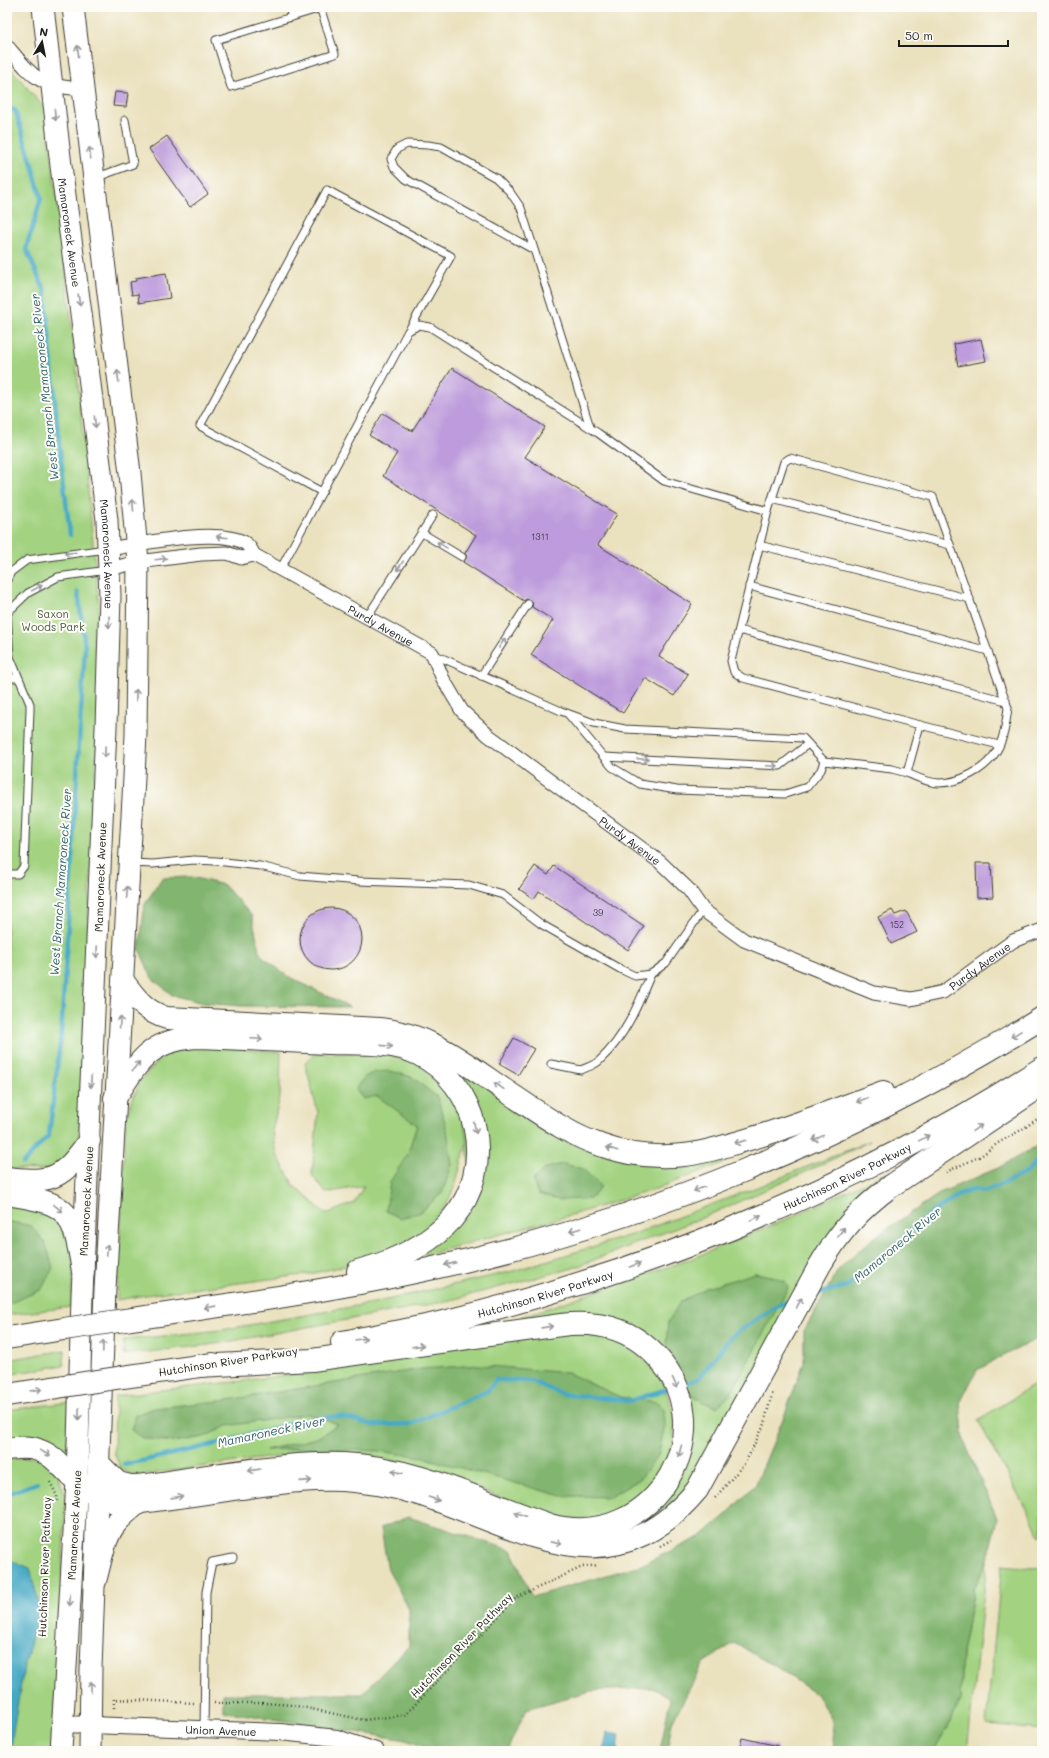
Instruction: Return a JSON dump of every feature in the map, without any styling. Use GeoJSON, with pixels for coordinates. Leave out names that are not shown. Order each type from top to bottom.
{"type":"FeatureCollection","features":[{"type":"Feature","properties":{"kind":"highway"},"geometry":{"type":"LineString","coordinates":[[123,982],[143,1006],[154,1014],[167,1018],[380,1029],[404,1032],[416,1036],[449,1052],[549,1120],[572,1133],[614,1150],[641,1154],[670,1156],[692,1154],[758,1137],[820,1116],[990,1050]]}},
{"type":"Feature","properties":{"kind":"highway"},"geometry":{"type":"LineString","coordinates":[[7,1338],[248,1302],[404,1274],[456,1263],[533,1243],[635,1212],[694,1191],[788,1153],[892,1102],[990,1050],[1042,1018]]}},
{"type":"Feature","properties":{"kind":"highway"},"geometry":{"type":"LineString","coordinates":[[115,1098],[137,1064],[153,1050],[176,1039],[201,1037],[396,1047],[417,1054],[438,1067],[448,1075],[463,1094],[475,1126],[477,1159],[471,1187],[459,1209],[451,1219],[430,1238],[418,1246],[381,1264],[248,1302]]}},
{"type":"Feature","properties":{"kind":"highway","name":"Hutchinson River Parkway"},"geometry":{"type":"LineString","coordinates":[[7,1395],[198,1366],[420,1327],[511,1304],[623,1270],[713,1237],[828,1186],[918,1141],[1042,1068]]}},
{"type":"Feature","properties":{"kind":"highway"},"geometry":{"type":"LineString","coordinates":[[7,1449],[29,1448],[45,1452],[58,1461],[77,1481],[97,1494],[119,1504],[138,1503],[288,1482],[320,1480],[355,1481],[391,1486],[424,1495],[546,1541],[583,1546],[595,1546],[618,1543],[641,1535],[662,1523],[680,1509],[697,1490],[820,1265],[844,1228],[868,1204],[891,1186],[1042,1085]]}},
{"type":"Feature","properties":{"kind":"highway"},"geometry":{"type":"LineString","coordinates":[[7,1178],[32,1180],[53,1177],[71,1165],[89,1141]]}},
{"type":"Feature","properties":{"kind":"highway"},"geometry":{"type":"LineString","coordinates":[[7,1194],[45,1201],[62,1210],[70,1220],[76,1232],[83,1271]]}},
{"type":"Feature","properties":{"kind":"highway"},"geometry":{"type":"LineString","coordinates":[[99,1464],[118,1483],[130,1486],[274,1467],[329,1464],[368,1466],[396,1471],[430,1480],[550,1525],[568,1529],[589,1529],[609,1525],[630,1517],[642,1509],[658,1493],[672,1473],[678,1460],[684,1432],[683,1412],[675,1383],[658,1358],[637,1340],[617,1329],[596,1325],[575,1323],[312,1360],[198,1366]]}},
{"type":"Feature","properties":{"kind":"highway"},"geometry":{"type":"LineString","coordinates":[[7,1333],[64,1329]]}},
{"type":"Feature","properties":{"kind":"highway"},"geometry":{"type":"LineString","coordinates":[[95,1581],[106,1541],[112,1528],[125,1513],[138,1503]]}},
{"type":"Feature","properties":{"kind":"main road","name":"Mamaroneck Avenue"},"geometry":{"type":"LineString","coordinates":[[43,7],[61,166],[107,520],[109,559],[106,727],[83,1271],[77,1481],[61,1751]]}},
{"type":"Feature","properties":{"kind":"main road","name":"Mamaroneck Avenue"},"geometry":{"type":"LineString","coordinates":[[72,7],[130,473],[138,553],[135,741],[105,1289],[91,1668],[92,1726],[90,1751]]}},
{"type":"Feature","properties":{"kind":"street"},"geometry":{"type":"LineString","coordinates":[[7,46],[32,76],[52,86],[82,89]]}},
{"type":"Feature","properties":{"kind":"street","name":"Purdy Avenue"},"geometry":{"type":"LineString","coordinates":[[109,559],[211,536],[230,538],[246,543],[254,555],[432,653],[443,679],[462,711],[488,735],[660,862],[689,890],[703,910],[744,940],[874,993],[911,999],[943,992],[1013,941],[1042,930]]}},
{"type":"Feature","properties":{"kind":"street","name":"Purdy Avenue"},"geometry":{"type":"LineString","coordinates":[[109,559],[138,553],[227,553],[241,558],[254,555]]}},
{"type":"Feature","properties":{"kind":"street","name":"Union Avenue"},"geometry":{"type":"LineString","coordinates":[[63,1724],[280,1732],[337,1738],[376,1751]]}},
{"type":"Feature","properties":{"kind":"lane"},"geometry":{"type":"LineString","coordinates":[[289,7],[292,17]]}},
{"type":"Feature","properties":{"kind":"lane"},"geometry":{"type":"LineString","coordinates":[[321,8],[335,54],[231,87],[216,40],[321,8]]}},
{"type":"Feature","properties":{"kind":"lane"},"geometry":{"type":"LineString","coordinates":[[93,179],[133,164],[125,120]]}},
{"type":"Feature","properties":{"kind":"lane"},"geometry":{"type":"LineString","coordinates":[[534,250],[406,179],[394,167],[391,159],[397,149],[408,144],[441,147],[496,178],[510,192],[521,208],[590,428]]}},
{"type":"Feature","properties":{"kind":"lane"},"geometry":{"type":"LineString","coordinates":[[280,570],[322,492],[408,331],[451,256],[327,190],[200,426],[322,492]]}},
{"type":"Feature","properties":{"kind":"lane"},"geometry":{"type":"LineString","coordinates":[[408,331],[419,325],[430,326],[590,428],[664,481],[768,511]]}},
{"type":"Feature","properties":{"kind":"lane"},"geometry":{"type":"LineString","coordinates":[[432,653],[568,714],[594,723],[624,729],[791,736],[803,738],[824,761],[892,769],[907,773],[920,779],[938,783],[956,781],[980,768],[989,760],[999,745],[1008,708],[933,497],[790,458],[784,462],[759,545],[731,661],[734,672],[743,678],[920,726],[999,745]]}},
{"type":"Feature","properties":{"kind":"lane"},"geometry":{"type":"LineString","coordinates":[[772,499],[950,545]]}},
{"type":"Feature","properties":{"kind":"lane"},"geometry":{"type":"LineString","coordinates":[[367,617],[433,515]]}},
{"type":"Feature","properties":{"kind":"lane"},"geometry":{"type":"LineString","coordinates":[[422,533],[462,557]]}},
{"type":"Feature","properties":{"kind":"lane"},"geometry":{"type":"LineString","coordinates":[[759,545],[970,600]]}},
{"type":"Feature","properties":{"kind":"lane"},"geometry":{"type":"LineString","coordinates":[[7,580],[11,572],[27,560],[109,559]]}},
{"type":"Feature","properties":{"kind":"lane"},"geometry":{"type":"LineString","coordinates":[[7,874],[18,874],[24,866],[30,704],[10,657],[7,615],[28,593],[58,577],[109,559]]}},
{"type":"Feature","properties":{"kind":"lane"},"geometry":{"type":"LineString","coordinates":[[749,586],[988,651]]}},
{"type":"Feature","properties":{"kind":"lane"},"geometry":{"type":"LineString","coordinates":[[481,676],[528,604]]}},
{"type":"Feature","properties":{"kind":"lane"},"geometry":{"type":"LineString","coordinates":[[739,630],[1006,701]]}},
{"type":"Feature","properties":{"kind":"lane"},"geometry":{"type":"LineString","coordinates":[[7,678],[18,678]]}},
{"type":"Feature","properties":{"kind":"lane"},"geometry":{"type":"LineString","coordinates":[[568,714],[612,767],[640,784],[677,790],[785,794],[807,787],[821,770],[824,761]]}},
{"type":"Feature","properties":{"kind":"lane"},"geometry":{"type":"LineString","coordinates":[[907,773],[920,726]]}},
{"type":"Feature","properties":{"kind":"lane"},"geometry":{"type":"LineString","coordinates":[[604,757],[780,766],[808,744]]}},
{"type":"Feature","properties":{"kind":"lane"},"geometry":{"type":"LineString","coordinates":[[129,863],[153,864],[194,860],[216,861],[260,866],[300,876],[359,881],[469,885],[503,895],[541,924],[620,969],[636,976],[651,974],[666,963],[703,910]]}},
{"type":"Feature","properties":{"kind":"lane"},"geometry":{"type":"LineString","coordinates":[[551,1064],[581,1070],[599,1061],[621,1035],[636,1009],[651,974]]}},
{"type":"Feature","properties":{"kind":"lane"},"geometry":{"type":"LineString","coordinates":[[204,1730],[206,1592],[212,1562],[233,1558]]}},
{"type":"Feature","properties":{"kind":"path"},"geometry":{"type":"LineString","coordinates":[[944,1173],[981,1156],[998,1143],[1042,1116]]}},
{"type":"Feature","properties":{"kind":"path"},"geometry":{"type":"LineString","coordinates":[[714,1498],[745,1463],[763,1427],[773,1390]]}},
{"type":"Feature","properties":{"kind":"path","name":"Hutchinson River Pathway"},"geometry":{"type":"LineString","coordinates":[[48,1476],[57,1496],[57,1508]]}},
{"type":"Feature","properties":{"kind":"path"},"geometry":{"type":"LineString","coordinates":[[654,1548],[666,1544],[675,1536]]}},
{"type":"Feature","properties":{"kind":"path","name":"Hutchinson River Pathway"},"geometry":{"type":"LineString","coordinates":[[114,1708],[114,1699],[292,1705],[364,1720],[405,1715],[516,1598],[582,1567],[604,1564]]}},
{"type":"Feature","properties":{"kind":"green space","name":"Saxon Woods Park"},"geometry":{"type":"Polygon","coordinates":[[[7,64],[46,110],[75,352],[99,607],[98,716],[77,1174],[46,1170],[7,1169],[7,64]]]}},
{"type":"Feature","properties":{"kind":"green space"},"geometry":{"type":"Polygon","coordinates":[[[192,877],[224,885],[252,916],[260,954],[287,976],[350,1007],[241,1006],[203,1003],[172,995],[152,978],[139,949],[145,904],[162,878],[192,877]]]}},
{"type":"Feature","properties":{"kind":"green space"},"geometry":{"type":"Polygon","coordinates":[[[196,1046],[281,1052],[280,1097],[272,1131],[276,1153],[294,1186],[326,1214],[354,1203],[364,1186],[326,1193],[312,1175],[318,1113],[305,1063],[315,1053],[386,1054],[414,1061],[442,1081],[463,1115],[467,1142],[456,1183],[446,1206],[420,1234],[366,1261],[310,1274],[152,1294],[117,1300],[126,1116],[140,1081],[166,1053],[196,1046]]]}},
{"type":"Feature","properties":{"kind":"green space"},"geometry":{"type":"Polygon","coordinates":[[[464,1070],[614,1155],[731,1152],[728,1161],[653,1190],[582,1212],[425,1255],[423,1249],[474,1201],[458,1074],[464,1070]]]}},
{"type":"Feature","properties":{"kind":"green space"},"geometry":{"type":"Polygon","coordinates":[[[391,1071],[412,1077],[437,1097],[447,1129],[452,1165],[442,1193],[421,1212],[400,1218],[386,1211],[390,1182],[407,1155],[417,1125],[377,1096],[363,1099],[356,1089],[359,1083],[366,1076],[379,1072],[391,1071]]]}},
{"type":"Feature","properties":{"kind":"green space"},"geometry":{"type":"Polygon","coordinates":[[[870,1141],[810,1170],[702,1218],[573,1268],[443,1302],[216,1344],[123,1355],[124,1340],[221,1330],[373,1303],[513,1271],[631,1235],[755,1188],[870,1141]]]}},
{"type":"Feature","properties":{"kind":"green space"},"geometry":{"type":"Polygon","coordinates":[[[1042,1143],[1042,1336],[977,1370],[960,1403],[964,1441],[997,1518],[987,1562],[974,1588],[962,1653],[960,1700],[951,1722],[934,1751],[834,1751],[832,1720],[816,1694],[778,1668],[734,1643],[703,1663],[672,1722],[667,1751],[660,1751],[670,1699],[654,1688],[591,1691],[526,1709],[507,1751],[436,1751],[406,1740],[223,1711],[223,1694],[362,1694],[409,1646],[409,1609],[388,1570],[381,1528],[408,1517],[511,1550],[532,1597],[641,1565],[700,1537],[728,1513],[756,1484],[785,1414],[804,1362],[804,1331],[838,1270],[872,1239],[942,1192],[998,1168],[1042,1143]]]}},
{"type":"Feature","properties":{"kind":"green space"},"geometry":{"type":"Polygon","coordinates":[[[564,1164],[583,1169],[601,1187],[590,1199],[558,1200],[538,1194],[533,1181],[536,1177],[546,1169],[564,1164]]]}},
{"type":"Feature","properties":{"kind":"green space"},"geometry":{"type":"Polygon","coordinates":[[[892,1170],[895,1174],[858,1198],[839,1224],[681,1497],[628,1533],[621,1530],[692,1422],[631,1325],[522,1322],[521,1317],[691,1259],[787,1219],[892,1170]]]}},
{"type":"Feature","properties":{"kind":"green space"},"geometry":{"type":"Polygon","coordinates":[[[7,1205],[44,1210],[58,1222],[71,1244],[73,1267],[71,1307],[7,1315],[7,1205]]]}},
{"type":"Feature","properties":{"kind":"green space"},"geometry":{"type":"Polygon","coordinates":[[[7,1221],[31,1226],[45,1242],[53,1268],[41,1290],[13,1302],[7,1303],[7,1221]]]}},
{"type":"Feature","properties":{"kind":"green space"},"geometry":{"type":"Polygon","coordinates":[[[755,1273],[772,1276],[785,1281],[788,1288],[730,1395],[717,1407],[703,1402],[687,1391],[668,1355],[666,1344],[668,1322],[680,1302],[706,1288],[755,1273]]]}},
{"type":"Feature","properties":{"kind":"green space"},"geometry":{"type":"Polygon","coordinates":[[[588,1331],[633,1347],[660,1376],[675,1416],[673,1443],[657,1480],[629,1507],[597,1519],[563,1520],[516,1505],[443,1473],[364,1454],[310,1452],[134,1476],[121,1469],[114,1453],[115,1396],[271,1377],[469,1344],[549,1334],[588,1331]]]}},
{"type":"Feature","properties":{"kind":"green space"},"geometry":{"type":"Polygon","coordinates":[[[65,1350],[64,1365],[7,1375],[7,1360],[65,1350]]]}},
{"type":"Feature","properties":{"kind":"green space"},"geometry":{"type":"Polygon","coordinates":[[[479,1365],[568,1373],[620,1397],[657,1402],[664,1409],[665,1425],[658,1456],[640,1479],[610,1497],[562,1496],[421,1457],[378,1451],[306,1448],[266,1450],[317,1438],[338,1424],[307,1414],[227,1426],[204,1437],[173,1442],[142,1438],[131,1430],[135,1415],[155,1408],[228,1400],[421,1369],[479,1365]]]}},
{"type":"Feature","properties":{"kind":"green space"},"geometry":{"type":"Polygon","coordinates":[[[1042,1380],[1042,1536],[1040,1535],[978,1420],[1042,1380]]]}},
{"type":"Feature","properties":{"kind":"green space"},"geometry":{"type":"Polygon","coordinates":[[[71,1402],[66,1456],[7,1443],[7,1410],[71,1402]]]}},
{"type":"Feature","properties":{"kind":"green space"},"geometry":{"type":"Polygon","coordinates":[[[37,1457],[57,1472],[66,1498],[52,1751],[7,1751],[7,1459],[37,1457]]]}},
{"type":"Feature","properties":{"kind":"green space"},"geometry":{"type":"Polygon","coordinates":[[[987,1562],[967,1751],[934,1751],[951,1722],[960,1700],[962,1653],[974,1588],[987,1562]]]}},
{"type":"Feature","properties":{"kind":"green space"},"geometry":{"type":"Polygon","coordinates":[[[1002,1565],[1042,1569],[1042,1730],[986,1725],[1002,1565]]]}},
{"type":"Feature","properties":{"kind":"water"},"geometry":{"type":"Polygon","coordinates":[[[7,1559],[30,1568],[40,1608],[24,1667],[11,1751],[7,1751],[7,1610],[13,1573],[7,1570],[7,1559]]]}},
{"type":"Feature","properties":{"kind":"water"},"geometry":{"type":"Polygon","coordinates":[[[607,1732],[620,1734],[618,1751],[604,1751],[607,1732]]]}},
{"type":"Feature","properties":{"kind":"building"},"geometry":{"type":"Polygon","coordinates":[[[115,92],[128,93],[126,107],[113,106],[115,92]]]}},
{"type":"Feature","properties":{"kind":"building"},"geometry":{"type":"Polygon","coordinates":[[[167,136],[208,194],[190,207],[149,149],[167,136]]]}},
{"type":"Feature","properties":{"kind":"building"},"geometry":{"type":"Polygon","coordinates":[[[166,273],[170,298],[139,303],[138,294],[132,295],[130,282],[136,281],[136,278],[166,273]]]}},
{"type":"Feature","properties":{"kind":"building"},"geometry":{"type":"Polygon","coordinates":[[[981,339],[986,361],[958,366],[954,344],[981,339]]]}},
{"type":"Feature","properties":{"kind":"building"},"geometry":{"type":"Polygon","coordinates":[[[452,368],[545,427],[525,457],[617,514],[598,545],[692,604],[659,656],[688,674],[674,696],[645,678],[623,713],[531,655],[553,620],[532,607],[533,602],[530,600],[526,599],[524,601],[463,562],[467,557],[465,553],[476,535],[383,476],[397,453],[369,435],[383,413],[412,431],[452,368]]]}},
{"type":"Feature","properties":{"kind":"building"},"geometry":{"type":"Polygon","coordinates":[[[976,863],[991,863],[993,897],[977,898],[976,863]]]}},
{"type":"Feature","properties":{"kind":"building"},"geometry":{"type":"Polygon","coordinates":[[[535,866],[548,875],[554,866],[644,926],[628,950],[539,891],[534,899],[519,889],[535,866]]]}},
{"type":"Feature","properties":{"kind":"building"},"geometry":{"type":"Polygon","coordinates":[[[325,908],[337,908],[353,917],[360,927],[362,939],[360,951],[353,961],[337,970],[325,970],[314,965],[305,956],[300,945],[300,933],[305,922],[314,913],[325,908]]]}},
{"type":"Feature","properties":{"kind":"building"},"geometry":{"type":"Polygon","coordinates":[[[892,910],[895,915],[906,911],[917,932],[891,944],[878,917],[892,910]]]}},
{"type":"Feature","properties":{"kind":"building"},"geometry":{"type":"Polygon","coordinates":[[[514,1038],[534,1049],[518,1075],[499,1064],[514,1038]]]}},
{"type":"Feature","properties":{"kind":"building"},"geometry":{"type":"Polygon","coordinates":[[[742,1738],[778,1746],[777,1751],[739,1751],[742,1738]]]}},
{"type":"Feature","properties":{"kind":"waterway","name":"West Branch Mamaroneck River"},"geometry":{"type":"LineString","coordinates":[[7,108],[15,110],[41,198],[26,249],[45,291],[58,433],[70,535]]}},
{"type":"Feature","properties":{"kind":"waterway","name":"West Branch Mamaroneck River"},"geometry":{"type":"LineString","coordinates":[[23,1163],[49,1135],[61,1035],[85,647],[78,592]]}},
{"type":"Feature","properties":{"kind":"waterway","name":"Mamaroneck River"},"geometry":{"type":"LineString","coordinates":[[812,1295],[847,1286],[930,1214],[962,1193],[976,1189],[984,1192],[1026,1173],[1042,1156]]}},
{"type":"Feature","properties":{"kind":"waterway","name":"Mamaroneck River"},"geometry":{"type":"LineString","coordinates":[[681,1385],[698,1379],[732,1336],[775,1307],[792,1300]]}},
{"type":"Feature","properties":{"kind":"waterway","name":"Mamaroneck River"},"geometry":{"type":"LineString","coordinates":[[124,1465],[224,1442],[296,1422],[338,1416],[374,1425],[411,1424],[488,1391],[496,1380],[531,1381],[562,1394],[630,1401],[670,1388]]}},
{"type":"Feature","properties":{"kind":"waterway","name":"Mamaroneck River"},"geometry":{"type":"LineString","coordinates":[[7,1494],[37,1483]]}}]}
